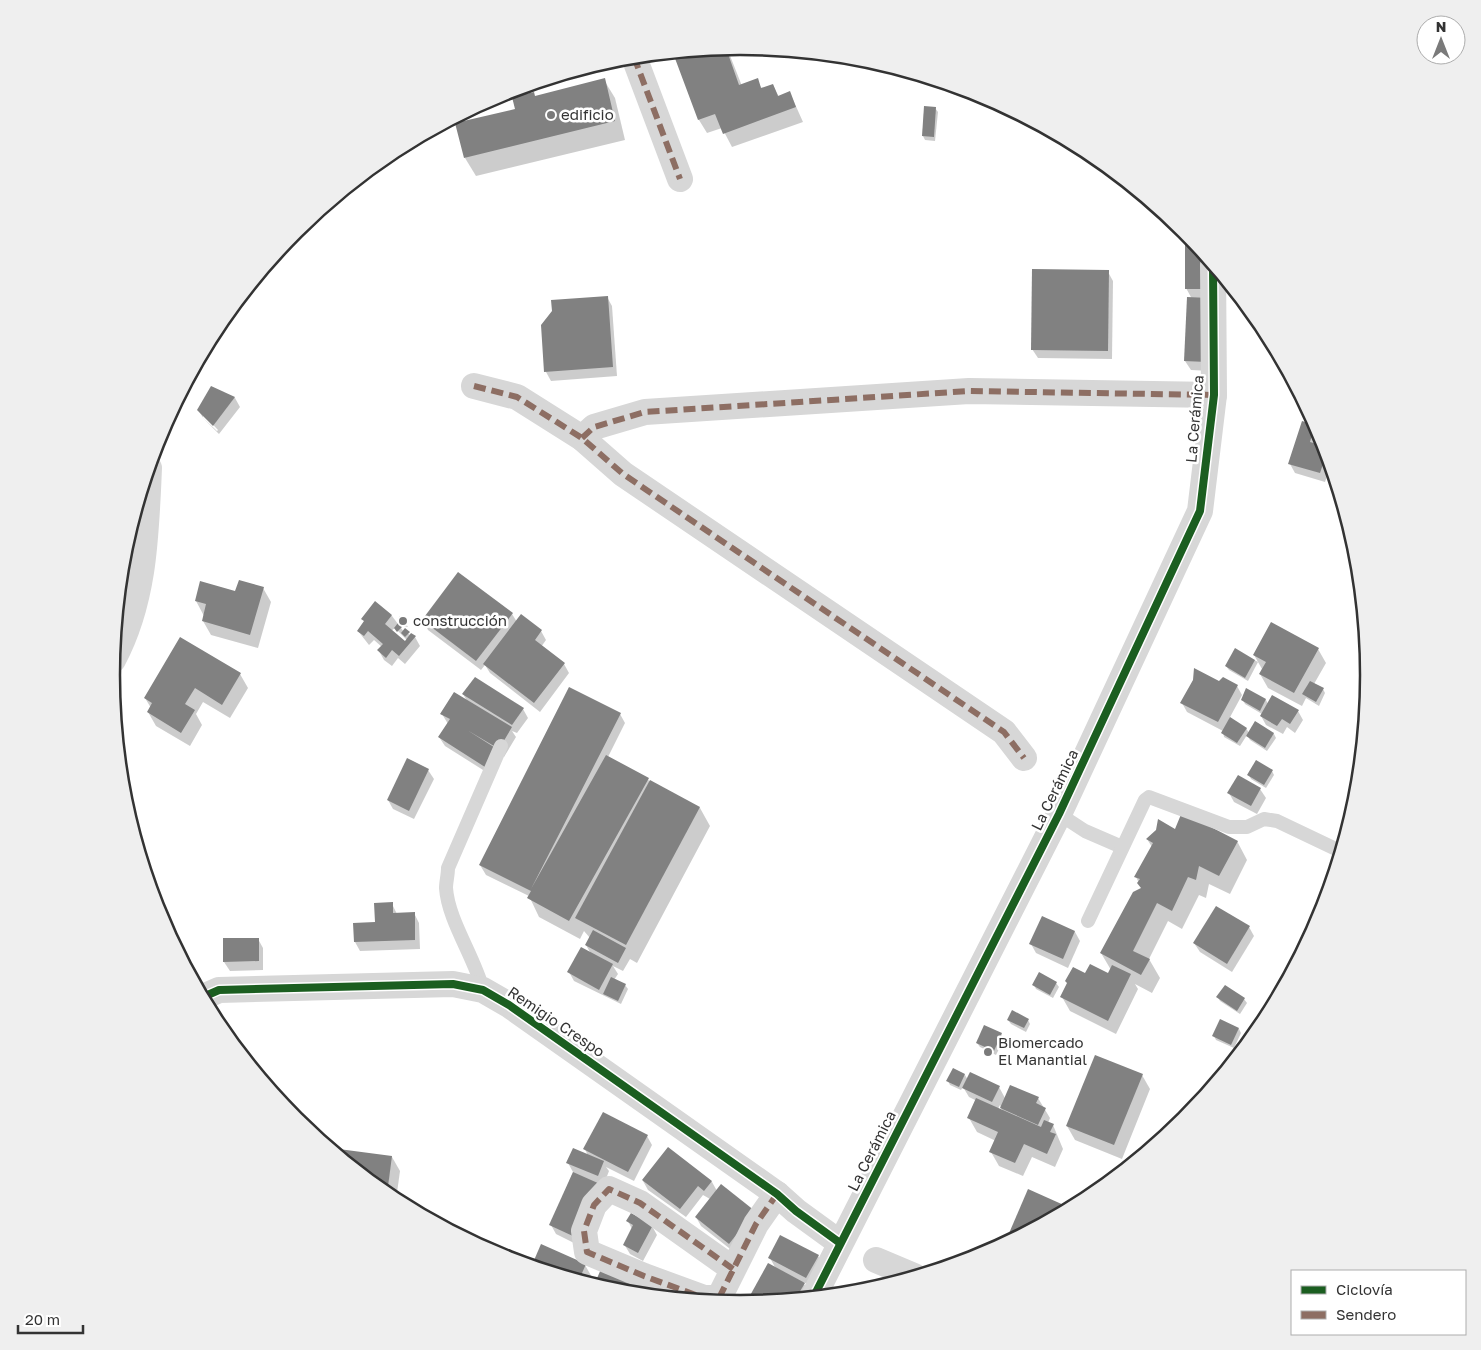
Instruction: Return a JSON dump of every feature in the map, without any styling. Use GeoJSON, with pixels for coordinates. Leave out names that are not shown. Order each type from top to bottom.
{"type":"FeatureCollection","features":[{"type":"Feature","properties":{"kind":"street"},"geometry":{"type":"LineString","coordinates":[[637,64],[680,179]]}},
{"type":"Feature","properties":{"kind":"street","name":"La Cerámica"},"geometry":{"type":"LineString","coordinates":[[817,1290],[1059,814],[1200,511],[1214,395],[1213,274]]}},
{"type":"Feature","properties":{"kind":"street"},"geometry":{"type":"LineString","coordinates":[[474,386],[517,397],[582,438],[623,474],[1004,732],[1024,758]]}},
{"type":"Feature","properties":{"kind":"street"},"geometry":{"type":"LineString","coordinates":[[582,438],[594,427],[645,412],[969,391],[1214,395]]}},
{"type":"Feature","properties":{"kind":"street"},"geometry":{"type":"LineString","coordinates":[[122,640],[131,618],[141,580],[147,498]]}},
{"type":"Feature","properties":{"kind":"street","name":"Remigio Crespo"},"geometry":{"type":"LineString","coordinates":[[210,994],[219,990],[453,984],[483,990],[509,1005],[777,1194],[796,1211],[840,1243]]}},
{"type":"Feature","properties":{"kind":"street"},"geometry":{"type":"LineString","coordinates":[[691,1293],[587,1252],[584,1232],[594,1205],[609,1189],[640,1203],[733,1269]]}},
{"type":"Feature","properties":{"kind":"street"},"geometry":{"type":"LineString","coordinates":[[721,1295],[756,1224],[777,1194]]}},
{"type":"Feature","properties":{"kind":"street"},"geometry":{"type":"LineString","coordinates":[[876,1260],[906,1273]]}},
{"type":"Feature","properties":{"kind":"lane"},"geometry":{"type":"LineString","coordinates":[[483,990],[478,973],[457,925],[446,888],[448,868],[501,746]]}},
{"type":"Feature","properties":{"kind":"lane"},"geometry":{"type":"LineString","coordinates":[[1088,921],[1145,800],[1150,797],[1155,797],[1229,827],[1247,827],[1264,819],[1277,821],[1335,849]]}},
{"type":"Feature","properties":{"kind":"lane"},"geometry":{"type":"LineString","coordinates":[[1059,814],[1085,832],[1122,847]]}},
{"type":"Feature","properties":{"kind":"building"},"geometry":{"type":"Polygon","coordinates":[[[729,55],[739,85],[758,78],[761,88],[773,84],[778,96],[790,91],[796,107],[723,134],[715,114],[698,120],[675,58],[729,55]]]}},
{"type":"Feature","properties":{"kind":"building","name":"edificio"},"geometry":{"type":"Polygon","coordinates":[[[605,78],[615,121],[464,158],[455,125],[515,109],[512,99],[534,92],[535,96],[605,78]]]}},
{"type":"Feature","properties":{"kind":"building"},"geometry":{"type":"Polygon","coordinates":[[[924,106],[936,107],[934,137],[922,136],[924,106]]]}},
{"type":"Feature","properties":{"kind":"building"},"geometry":{"type":"Polygon","coordinates":[[[1185,243],[1209,268],[1208,289],[1185,289],[1185,243]]]}},
{"type":"Feature","properties":{"kind":"building"},"geometry":{"type":"Polygon","coordinates":[[[1032,269],[1109,270],[1108,351],[1031,350],[1032,269]]]}},
{"type":"Feature","properties":{"kind":"building"},"geometry":{"type":"Polygon","coordinates":[[[608,296],[613,367],[544,372],[541,325],[552,311],[551,300],[608,296]]]}},
{"type":"Feature","properties":{"kind":"building"},"geometry":{"type":"Polygon","coordinates":[[[1187,297],[1209,298],[1207,362],[1184,361],[1187,297]]]}},
{"type":"Feature","properties":{"kind":"building"},"geometry":{"type":"Polygon","coordinates":[[[211,386],[235,397],[213,426],[197,410],[211,386]]]}},
{"type":"Feature","properties":{"kind":"building"},"geometry":{"type":"Polygon","coordinates":[[[1302,421],[1306,422],[1312,435],[1310,442],[1315,443],[1323,464],[1320,473],[1288,464],[1302,421]]]}},
{"type":"Feature","properties":{"kind":"building"},"geometry":{"type":"Polygon","coordinates":[[[458,572],[513,613],[476,661],[422,620],[458,572]]]}},
{"type":"Feature","properties":{"kind":"building"},"geometry":{"type":"Polygon","coordinates":[[[239,580],[264,587],[250,635],[202,621],[206,604],[195,601],[200,581],[235,591],[239,580]]]}},
{"type":"Feature","properties":{"kind":"building"},"geometry":{"type":"Polygon","coordinates":[[[375,601],[392,615],[385,624],[405,641],[411,633],[416,636],[399,656],[392,650],[386,658],[377,650],[383,644],[368,631],[364,636],[357,631],[364,621],[361,619],[375,601]]]}},
{"type":"Feature","properties":{"kind":"building"},"geometry":{"type":"Polygon","coordinates":[[[521,614],[542,630],[535,640],[565,663],[534,703],[483,664],[521,614]]]}},
{"type":"Feature","properties":{"kind":"building","name":"construcción"},"geometry":{"type":"Polygon","coordinates":[[[400,616],[405,621],[402,625],[398,619],[400,616]]]}},
{"type":"Feature","properties":{"kind":"building"},"geometry":{"type":"Polygon","coordinates":[[[1271,622],[1319,648],[1294,693],[1259,674],[1266,662],[1253,655],[1271,622]]]}},
{"type":"Feature","properties":{"kind":"building"},"geometry":{"type":"Polygon","coordinates":[[[398,623],[402,627],[397,632],[394,628],[398,623]]]}},
{"type":"Feature","properties":{"kind":"building"},"geometry":{"type":"Polygon","coordinates":[[[405,628],[410,632],[405,637],[401,633],[405,628]]]}},
{"type":"Feature","properties":{"kind":"building"},"geometry":{"type":"Polygon","coordinates":[[[180,637],[241,673],[222,705],[195,688],[185,704],[195,710],[181,733],[147,712],[152,703],[144,698],[180,637]]]}},
{"type":"Feature","properties":{"kind":"building"},"geometry":{"type":"Polygon","coordinates":[[[1235,648],[1255,660],[1245,678],[1225,666],[1235,648]]]}},
{"type":"Feature","properties":{"kind":"building"},"geometry":{"type":"Polygon","coordinates":[[[1194,668],[1219,681],[1223,677],[1238,685],[1218,722],[1180,703],[1193,680],[1194,668]]]}},
{"type":"Feature","properties":{"kind":"building"},"geometry":{"type":"Polygon","coordinates":[[[475,677],[524,708],[512,725],[462,694],[475,677]]]}},
{"type":"Feature","properties":{"kind":"building"},"geometry":{"type":"Polygon","coordinates":[[[1310,681],[1324,688],[1316,702],[1302,694],[1310,681]]]}},
{"type":"Feature","properties":{"kind":"building"},"geometry":{"type":"Polygon","coordinates":[[[569,687],[621,713],[531,889],[606,755],[649,778],[569,921],[527,898],[531,891],[479,865],[569,687]]]}},
{"type":"Feature","properties":{"kind":"building"},"geometry":{"type":"Polygon","coordinates":[[[1246,688],[1266,699],[1260,711],[1241,700],[1246,688]]]}},
{"type":"Feature","properties":{"kind":"building"},"geometry":{"type":"Polygon","coordinates":[[[454,692],[512,727],[499,749],[467,730],[497,749],[485,767],[438,737],[450,719],[440,714],[454,692]]]}},
{"type":"Feature","properties":{"kind":"building"},"geometry":{"type":"Polygon","coordinates":[[[1272,695],[1299,710],[1290,724],[1282,719],[1277,726],[1260,716],[1272,695]]]}},
{"type":"Feature","properties":{"kind":"building"},"geometry":{"type":"Polygon","coordinates":[[[1230,717],[1247,728],[1237,743],[1221,733],[1230,717]]]}},
{"type":"Feature","properties":{"kind":"building"},"geometry":{"type":"Polygon","coordinates":[[[1255,721],[1274,733],[1265,748],[1246,736],[1255,721]]]}},
{"type":"Feature","properties":{"kind":"building"},"geometry":{"type":"Polygon","coordinates":[[[407,758],[429,769],[409,811],[387,800],[407,758]]]}},
{"type":"Feature","properties":{"kind":"building"},"geometry":{"type":"Polygon","coordinates":[[[1256,760],[1273,770],[1264,785],[1247,775],[1256,760]]]}},
{"type":"Feature","properties":{"kind":"building"},"geometry":{"type":"Polygon","coordinates":[[[1238,775],[1261,788],[1251,806],[1227,793],[1238,775]]]}},
{"type":"Feature","properties":{"kind":"building"},"geometry":{"type":"Polygon","coordinates":[[[650,780],[700,807],[626,945],[575,918],[650,780]]]}},
{"type":"Feature","properties":{"kind":"building"},"geometry":{"type":"Polygon","coordinates":[[[1182,812],[1238,841],[1219,876],[1199,866],[1196,880],[1188,877],[1172,911],[1157,903],[1133,951],[1150,959],[1141,975],[1100,953],[1133,892],[1141,888],[1137,883],[1140,879],[1134,877],[1153,843],[1146,839],[1156,830],[1158,819],[1175,829],[1182,812]]]}},
{"type":"Feature","properties":{"kind":"building"},"geometry":{"type":"Polygon","coordinates":[[[393,902],[393,913],[415,912],[415,940],[354,942],[353,923],[375,922],[374,903],[393,902]]]}},
{"type":"Feature","properties":{"kind":"building"},"geometry":{"type":"Polygon","coordinates":[[[1216,906],[1250,926],[1227,964],[1193,943],[1216,906]]]}},
{"type":"Feature","properties":{"kind":"building"},"geometry":{"type":"Polygon","coordinates":[[[1042,916],[1075,931],[1063,959],[1029,944],[1042,916]]]}},
{"type":"Feature","properties":{"kind":"building"},"geometry":{"type":"Polygon","coordinates":[[[593,930],[626,948],[618,963],[585,945],[593,930]]]}},
{"type":"Feature","properties":{"kind":"building"},"geometry":{"type":"Polygon","coordinates":[[[223,938],[259,938],[259,961],[223,962],[223,938]]]}},
{"type":"Feature","properties":{"kind":"building"},"geometry":{"type":"Polygon","coordinates":[[[581,947],[613,964],[599,990],[567,972],[581,947]]]}},
{"type":"Feature","properties":{"kind":"building"},"geometry":{"type":"Polygon","coordinates":[[[1090,964],[1108,973],[1112,965],[1131,974],[1108,1021],[1060,997],[1067,983],[1065,981],[1073,967],[1085,973],[1090,964]]]}},
{"type":"Feature","properties":{"kind":"building"},"geometry":{"type":"Polygon","coordinates":[[[1039,972],[1057,982],[1050,995],[1032,985],[1039,972]]]}},
{"type":"Feature","properties":{"kind":"building"},"geometry":{"type":"Polygon","coordinates":[[[611,977],[626,984],[618,1001],[603,994],[611,977]]]}},
{"type":"Feature","properties":{"kind":"building"},"geometry":{"type":"Polygon","coordinates":[[[1225,985],[1245,998],[1237,1011],[1216,997],[1225,985]]]}},
{"type":"Feature","properties":{"kind":"building"},"geometry":{"type":"Polygon","coordinates":[[[1012,1010],[1029,1019],[1024,1028],[1007,1020],[1012,1010]]]}},
{"type":"Feature","properties":{"kind":"building"},"geometry":{"type":"Polygon","coordinates":[[[1220,1019],[1239,1028],[1231,1045],[1212,1036],[1220,1019]]]}},
{"type":"Feature","properties":{"kind":"building"},"geometry":{"type":"Polygon","coordinates":[[[984,1025],[1002,1033],[994,1051],[976,1043],[984,1025]]]}},
{"type":"Feature","properties":{"kind":"building"},"geometry":{"type":"Polygon","coordinates":[[[1095,1055],[1143,1074],[1114,1145],[1066,1126],[1095,1055]]]}},
{"type":"Feature","properties":{"kind":"building"},"geometry":{"type":"Polygon","coordinates":[[[953,1068],[965,1074],[959,1087],[946,1081],[953,1068]]]}},
{"type":"Feature","properties":{"kind":"building"},"geometry":{"type":"Polygon","coordinates":[[[970,1072],[1000,1086],[992,1102],[962,1088],[970,1072]]]}},
{"type":"Feature","properties":{"kind":"building"},"geometry":{"type":"Polygon","coordinates":[[[1010,1085],[1039,1097],[1036,1103],[1046,1108],[1038,1125],[1000,1108],[1010,1085]]]}},
{"type":"Feature","properties":{"kind":"building"},"geometry":{"type":"Polygon","coordinates":[[[976,1098],[1041,1127],[1044,1120],[1054,1124],[1050,1132],[1056,1134],[1047,1154],[1024,1144],[1015,1163],[989,1152],[998,1132],[967,1118],[976,1098]]]}},
{"type":"Feature","properties":{"kind":"building"},"geometry":{"type":"Polygon","coordinates":[[[603,1112],[648,1135],[628,1172],[583,1149],[603,1112]]]}},
{"type":"Feature","properties":{"kind":"building"},"geometry":{"type":"Polygon","coordinates":[[[668,1147],[712,1181],[704,1191],[698,1186],[680,1209],[642,1180],[668,1147]]]}},
{"type":"Feature","properties":{"kind":"building"},"geometry":{"type":"Polygon","coordinates":[[[573,1148],[604,1161],[598,1176],[566,1163],[573,1148]]]}},
{"type":"Feature","properties":{"kind":"building"},"geometry":{"type":"Polygon","coordinates":[[[342,1149],[392,1156],[388,1185],[342,1149]]]}},
{"type":"Feature","properties":{"kind":"building"},"geometry":{"type":"Polygon","coordinates":[[[573,1172],[600,1184],[575,1237],[549,1225],[573,1172]]]}},
{"type":"Feature","properties":{"kind":"building"},"geometry":{"type":"Polygon","coordinates":[[[721,1184],[755,1211],[729,1244],[695,1217],[721,1184]]]}},
{"type":"Feature","properties":{"kind":"building"},"geometry":{"type":"Polygon","coordinates":[[[1028,1189],[1063,1204],[1050,1212],[1009,1234],[1028,1189]]]}},
{"type":"Feature","properties":{"kind":"building"},"geometry":{"type":"Polygon","coordinates":[[[631,1213],[653,1225],[638,1253],[623,1245],[633,1225],[626,1221],[631,1213]]]}},
{"type":"Feature","properties":{"kind":"building"},"geometry":{"type":"Polygon","coordinates":[[[780,1235],[819,1255],[806,1278],[768,1258],[780,1235]]]}},
{"type":"Feature","properties":{"kind":"building"},"geometry":{"type":"Polygon","coordinates":[[[541,1244],[586,1264],[581,1274],[534,1260],[541,1244]]]}},
{"type":"Feature","properties":{"kind":"building"},"geometry":{"type":"Polygon","coordinates":[[[768,1263],[805,1283],[800,1292],[750,1295],[768,1263]]]}},
{"type":"Feature","properties":{"kind":"building"},"geometry":{"type":"Polygon","coordinates":[[[602,1267],[644,1287],[620,1283],[597,1278],[602,1267]]]}},
{"type":"Feature","properties":{"kind":"marked path"},"geometry":{"type":"LineString","coordinates":[[637,64],[680,179]]}},
{"type":"Feature","properties":{"kind":"marked path"},"geometry":{"type":"LineString","coordinates":[[474,386],[517,397],[582,438],[623,474],[1004,732],[1024,758]]}},
{"type":"Feature","properties":{"kind":"marked path"},"geometry":{"type":"LineString","coordinates":[[582,438],[594,427],[645,412],[969,391],[1214,395]]}},
{"type":"Feature","properties":{"kind":"marked path"},"geometry":{"type":"LineString","coordinates":[[690,1293],[587,1252],[584,1231],[594,1205],[609,1189],[640,1203],[733,1269]]}},
{"type":"Feature","properties":{"kind":"marked path"},"geometry":{"type":"LineString","coordinates":[[721,1295],[756,1224],[777,1194]]}},
{"type":"Feature","properties":{"kind":"cycle path"},"geometry":{"type":"LineString","coordinates":[[817,1290],[1059,814],[1200,511],[1214,395],[1213,274]]}},
{"type":"Feature","properties":{"kind":"cycle path"},"geometry":{"type":"LineString","coordinates":[[210,994],[219,990],[453,984],[483,990],[509,1005],[777,1194],[796,1211],[840,1243]]}},
{"type":"Feature","properties":{"kind":"place","name":"edificio"},"geometry":{"type":"Point","coordinates":[551,115]}},
{"type":"Feature","properties":{"kind":"place","name":"construcción"},"geometry":{"type":"Point","coordinates":[403,621]}},
{"type":"Feature","properties":{"kind":"place","name":"Biomercado El Manantial"},"geometry":{"type":"Point","coordinates":[988,1052]}}]}
